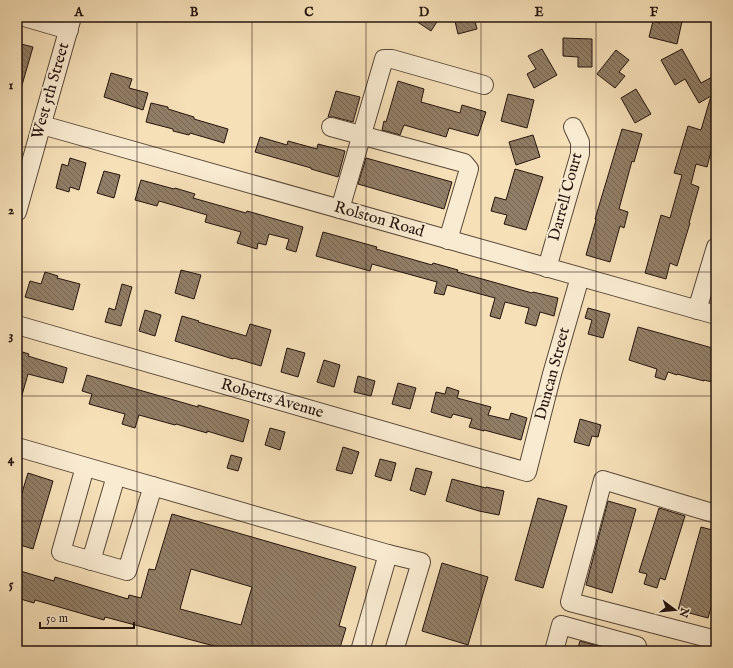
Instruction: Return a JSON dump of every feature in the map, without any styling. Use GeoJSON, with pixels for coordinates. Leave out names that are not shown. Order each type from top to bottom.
{"type":"FeatureCollection","features":[{"type":"Feature","properties":{"kind":"street"},"geometry":{"type":"LineString","coordinates":[[24,17],[71,24]]}},
{"type":"Feature","properties":{"kind":"street","name":"West 5th Street"},"geometry":{"type":"LineString","coordinates":[[17,212],[21,180],[42,124],[71,24]]}},
{"type":"Feature","properties":{"kind":"street"},"geometry":{"type":"LineString","coordinates":[[340,209],[384,59],[392,59],[484,85]]}},
{"type":"Feature","properties":{"kind":"street","name":"Rolston Road"},"geometry":{"type":"LineString","coordinates":[[42,124],[716,315]]}},
{"type":"Feature","properties":{"kind":"street"},"geometry":{"type":"LineString","coordinates":[[331,127],[464,163],[469,168],[448,240]]}},
{"type":"Feature","properties":{"kind":"street","name":"Darrell Court"},"geometry":{"type":"LineString","coordinates":[[547,268],[580,154],[580,142],[573,127]]}},
{"type":"Feature","properties":{"kind":"street"},"geometry":{"type":"LineString","coordinates":[[698,310],[716,247]]}},
{"type":"Feature","properties":{"kind":"street","name":"Duncan Street"},"geometry":{"type":"LineString","coordinates":[[527,472],[552,374],[580,277]]}},
{"type":"Feature","properties":{"kind":"street","name":"Roberts Avenue"},"geometry":{"type":"LineString","coordinates":[[17,325],[527,472]]}},
{"type":"Feature","properties":{"kind":"street"},"geometry":{"type":"LineString","coordinates":[[17,447],[388,554],[421,562],[394,651]]}},
{"type":"Feature","properties":{"kind":"street"},"geometry":{"type":"LineString","coordinates":[[85,467],[61,552],[91,561],[127,571],[153,486]]}},
{"type":"Feature","properties":{"kind":"street"},"geometry":{"type":"LineString","coordinates":[[91,561],[116,476]]}},
{"type":"Feature","properties":{"kind":"street"},"geometry":{"type":"LineString","coordinates":[[716,514],[603,480],[570,602],[716,640]]}},
{"type":"Feature","properties":{"kind":"street"},"geometry":{"type":"LineString","coordinates":[[360,651],[388,554]]}},
{"type":"Feature","properties":{"kind":"street"},"geometry":{"type":"LineString","coordinates":[[554,651],[561,625],[637,646],[636,651]]}},
{"type":"Feature","properties":{"kind":"building"},"geometry":{"type":"Polygon","coordinates":[[[410,17],[440,17],[431,31],[410,17]]]}},
{"type":"Feature","properties":{"kind":"building"},"geometry":{"type":"Polygon","coordinates":[[[454,17],[474,17],[477,29],[458,34],[454,17]]]}},
{"type":"Feature","properties":{"kind":"building"},"geometry":{"type":"Polygon","coordinates":[[[662,17],[683,17],[677,44],[649,37],[653,21],[660,23],[662,17]]]}},
{"type":"Feature","properties":{"kind":"building"},"geometry":{"type":"Polygon","coordinates":[[[563,38],[592,39],[592,67],[578,67],[578,57],[563,56],[563,38]]]}},
{"type":"Feature","properties":{"kind":"building"},"geometry":{"type":"Polygon","coordinates":[[[17,43],[33,47],[20,92],[17,91],[17,43]]]}},
{"type":"Feature","properties":{"kind":"building"},"geometry":{"type":"Polygon","coordinates":[[[542,49],[557,75],[534,88],[527,74],[536,69],[528,56],[542,49]]]}},
{"type":"Feature","properties":{"kind":"building"},"geometry":{"type":"Polygon","coordinates":[[[682,49],[701,83],[716,75],[716,133],[707,167],[696,164],[691,184],[699,187],[690,223],[677,266],[670,263],[666,279],[645,273],[661,215],[670,218],[682,175],[674,173],[688,126],[701,130],[711,96],[699,103],[685,79],[675,85],[661,60],[682,49]]]}},
{"type":"Feature","properties":{"kind":"building"},"geometry":{"type":"Polygon","coordinates":[[[616,50],[629,60],[619,72],[625,76],[615,88],[597,74],[616,50]]]}},
{"type":"Feature","properties":{"kind":"building"},"geometry":{"type":"Polygon","coordinates":[[[111,73],[132,79],[129,88],[148,93],[143,110],[104,97],[111,73]]]}},
{"type":"Feature","properties":{"kind":"building"},"geometry":{"type":"Polygon","coordinates":[[[398,81],[424,89],[421,102],[460,113],[462,105],[486,112],[478,136],[449,128],[446,137],[404,125],[400,135],[382,130],[384,121],[386,122],[398,81]]]}},
{"type":"Feature","properties":{"kind":"building"},"geometry":{"type":"Polygon","coordinates":[[[636,89],[651,114],[635,123],[621,98],[636,89]]]}},
{"type":"Feature","properties":{"kind":"building"},"geometry":{"type":"Polygon","coordinates":[[[336,91],[360,97],[353,122],[328,117],[336,91]]]}},
{"type":"Feature","properties":{"kind":"building"},"geometry":{"type":"Polygon","coordinates":[[[508,94],[534,100],[527,128],[501,121],[508,94]]]}},
{"type":"Feature","properties":{"kind":"building"},"geometry":{"type":"Polygon","coordinates":[[[151,103],[168,107],[168,109],[194,117],[194,119],[228,129],[224,143],[190,133],[189,135],[173,131],[173,129],[146,122],[151,103]]]}},
{"type":"Feature","properties":{"kind":"building"},"geometry":{"type":"Polygon","coordinates":[[[622,129],[642,134],[634,162],[632,161],[619,209],[628,212],[624,228],[620,226],[610,262],[586,255],[596,220],[595,219],[622,129]]]}},
{"type":"Feature","properties":{"kind":"building"},"geometry":{"type":"Polygon","coordinates":[[[533,135],[540,157],[516,165],[509,142],[533,135]]]}},
{"type":"Feature","properties":{"kind":"building"},"geometry":{"type":"Polygon","coordinates":[[[260,137],[287,145],[288,141],[317,149],[318,144],[345,151],[338,177],[255,152],[260,137]]]}},
{"type":"Feature","properties":{"kind":"building"},"geometry":{"type":"Polygon","coordinates":[[[70,158],[86,163],[79,190],[70,187],[69,192],[56,188],[62,164],[68,166],[70,158]]]}},
{"type":"Feature","properties":{"kind":"building"},"geometry":{"type":"Polygon","coordinates":[[[366,158],[452,182],[444,209],[358,184],[366,158]]]}},
{"type":"Feature","properties":{"kind":"building"},"geometry":{"type":"Polygon","coordinates":[[[515,169],[543,177],[526,230],[504,224],[507,215],[491,211],[495,197],[506,200],[515,169]]]}},
{"type":"Feature","properties":{"kind":"building"},"geometry":{"type":"Polygon","coordinates":[[[104,171],[120,175],[114,198],[97,193],[104,171]]]}},
{"type":"Feature","properties":{"kind":"building"},"geometry":{"type":"Polygon","coordinates":[[[141,180],[195,194],[193,198],[303,227],[296,252],[286,249],[289,239],[269,234],[266,245],[258,243],[257,249],[237,243],[241,232],[205,222],[207,215],[159,201],[157,206],[135,200],[141,180]]]}},
{"type":"Feature","properties":{"kind":"building"},"geometry":{"type":"Polygon","coordinates":[[[323,232],[377,247],[376,249],[432,265],[433,263],[458,270],[457,272],[532,293],[558,298],[554,316],[540,312],[536,326],[525,323],[529,308],[505,302],[500,319],[490,316],[495,298],[447,285],[444,295],[434,293],[437,282],[372,264],[370,271],[316,256],[323,232]]]}},
{"type":"Feature","properties":{"kind":"building"},"geometry":{"type":"Polygon","coordinates":[[[181,270],[201,275],[194,299],[175,293],[181,270]]]}},
{"type":"Feature","properties":{"kind":"building"},"geometry":{"type":"Polygon","coordinates":[[[45,272],[58,276],[57,278],[80,284],[73,310],[25,297],[30,281],[41,284],[45,272]]]}},
{"type":"Feature","properties":{"kind":"building"},"geometry":{"type":"Polygon","coordinates":[[[122,284],[132,287],[121,326],[105,322],[109,308],[115,310],[122,284]]]}},
{"type":"Feature","properties":{"kind":"building"},"geometry":{"type":"Polygon","coordinates":[[[588,308],[610,314],[603,338],[588,334],[592,320],[585,318],[588,308]]]}},
{"type":"Feature","properties":{"kind":"building"},"geometry":{"type":"Polygon","coordinates":[[[145,310],[161,315],[155,336],[139,331],[145,310]]]}},
{"type":"Feature","properties":{"kind":"building"},"geometry":{"type":"Polygon","coordinates":[[[182,316],[246,336],[250,324],[271,330],[261,366],[175,341],[182,316]]]}},
{"type":"Feature","properties":{"kind":"building"},"geometry":{"type":"Polygon","coordinates":[[[638,327],[716,349],[716,383],[668,372],[665,380],[655,377],[657,369],[629,360],[638,327]]]}},
{"type":"Feature","properties":{"kind":"building"},"geometry":{"type":"Polygon","coordinates":[[[287,348],[305,353],[298,377],[281,372],[287,348]]]}},
{"type":"Feature","properties":{"kind":"building"},"geometry":{"type":"Polygon","coordinates":[[[19,351],[29,354],[28,356],[67,368],[63,383],[28,374],[20,402],[17,402],[17,358],[19,351]]]}},
{"type":"Feature","properties":{"kind":"building"},"geometry":{"type":"Polygon","coordinates":[[[324,360],[340,365],[334,387],[317,382],[324,360]]]}},
{"type":"Feature","properties":{"kind":"building"},"geometry":{"type":"Polygon","coordinates":[[[87,375],[249,420],[243,442],[207,431],[207,433],[139,415],[135,428],[122,424],[125,414],[89,404],[92,394],[82,391],[87,375]]]}},
{"type":"Feature","properties":{"kind":"building"},"geometry":{"type":"Polygon","coordinates":[[[358,376],[375,381],[371,396],[354,392],[358,376]]]}},
{"type":"Feature","properties":{"kind":"building"},"geometry":{"type":"Polygon","coordinates":[[[398,383],[416,388],[410,409],[392,404],[398,383]]]}},
{"type":"Feature","properties":{"kind":"building"},"geometry":{"type":"Polygon","coordinates":[[[447,387],[459,391],[457,398],[491,407],[488,415],[509,420],[511,413],[527,418],[521,440],[469,427],[472,419],[453,414],[451,418],[431,412],[436,392],[445,394],[447,387]]]}},
{"type":"Feature","properties":{"kind":"building"},"geometry":{"type":"Polygon","coordinates":[[[580,419],[601,425],[598,437],[592,436],[589,446],[574,442],[580,419]]]}},
{"type":"Feature","properties":{"kind":"building"},"geometry":{"type":"Polygon","coordinates":[[[270,428],[285,432],[280,450],[265,445],[270,428]]]}},
{"type":"Feature","properties":{"kind":"building"},"geometry":{"type":"Polygon","coordinates":[[[343,447],[359,452],[352,474],[336,470],[343,447]]]}},
{"type":"Feature","properties":{"kind":"building"},"geometry":{"type":"Polygon","coordinates":[[[231,455],[242,458],[238,471],[227,468],[231,455]]]}},
{"type":"Feature","properties":{"kind":"building"},"geometry":{"type":"Polygon","coordinates":[[[380,459],[396,463],[391,481],[375,476],[380,459]]]}},
{"type":"Feature","properties":{"kind":"building"},"geometry":{"type":"Polygon","coordinates":[[[416,468],[432,472],[425,495],[410,490],[416,468]]]}},
{"type":"Feature","properties":{"kind":"building"},"geometry":{"type":"Polygon","coordinates":[[[28,473],[53,481],[33,549],[17,544],[17,509],[28,473]]]}},
{"type":"Feature","properties":{"kind":"building"},"geometry":{"type":"Polygon","coordinates":[[[452,479],[504,491],[499,515],[479,511],[446,501],[452,479]]]}},
{"type":"Feature","properties":{"kind":"building"},"geometry":{"type":"Polygon","coordinates":[[[538,498],[567,506],[543,588],[515,580],[538,498]]]}},
{"type":"Feature","properties":{"kind":"building"},"geometry":{"type":"Polygon","coordinates":[[[608,501],[636,509],[612,593],[586,585],[608,501]]]}},
{"type":"Feature","properties":{"kind":"building"},"geometry":{"type":"Polygon","coordinates":[[[659,508],[685,516],[665,580],[660,578],[657,588],[644,584],[647,574],[639,572],[659,508]]]}},
{"type":"Feature","properties":{"kind":"building"},"geometry":{"type":"Polygon","coordinates":[[[172,514],[356,567],[339,626],[346,628],[339,651],[325,651],[315,648],[315,651],[233,651],[105,617],[104,620],[35,600],[34,603],[17,598],[17,570],[54,581],[55,577],[128,599],[129,595],[141,598],[149,569],[155,570],[172,514]],[[191,569],[180,609],[241,625],[252,587],[191,569]]]}},
{"type":"Feature","properties":{"kind":"building"},"geometry":{"type":"Polygon","coordinates":[[[701,527],[716,531],[716,590],[708,618],[678,610],[701,527]]]}},
{"type":"Feature","properties":{"kind":"building"},"geometry":{"type":"Polygon","coordinates":[[[442,563],[488,577],[468,645],[422,631],[442,563]]]}},
{"type":"Feature","properties":{"kind":"building"},"geometry":{"type":"Polygon","coordinates":[[[580,641],[616,651],[577,651],[580,641]]]}}]}
